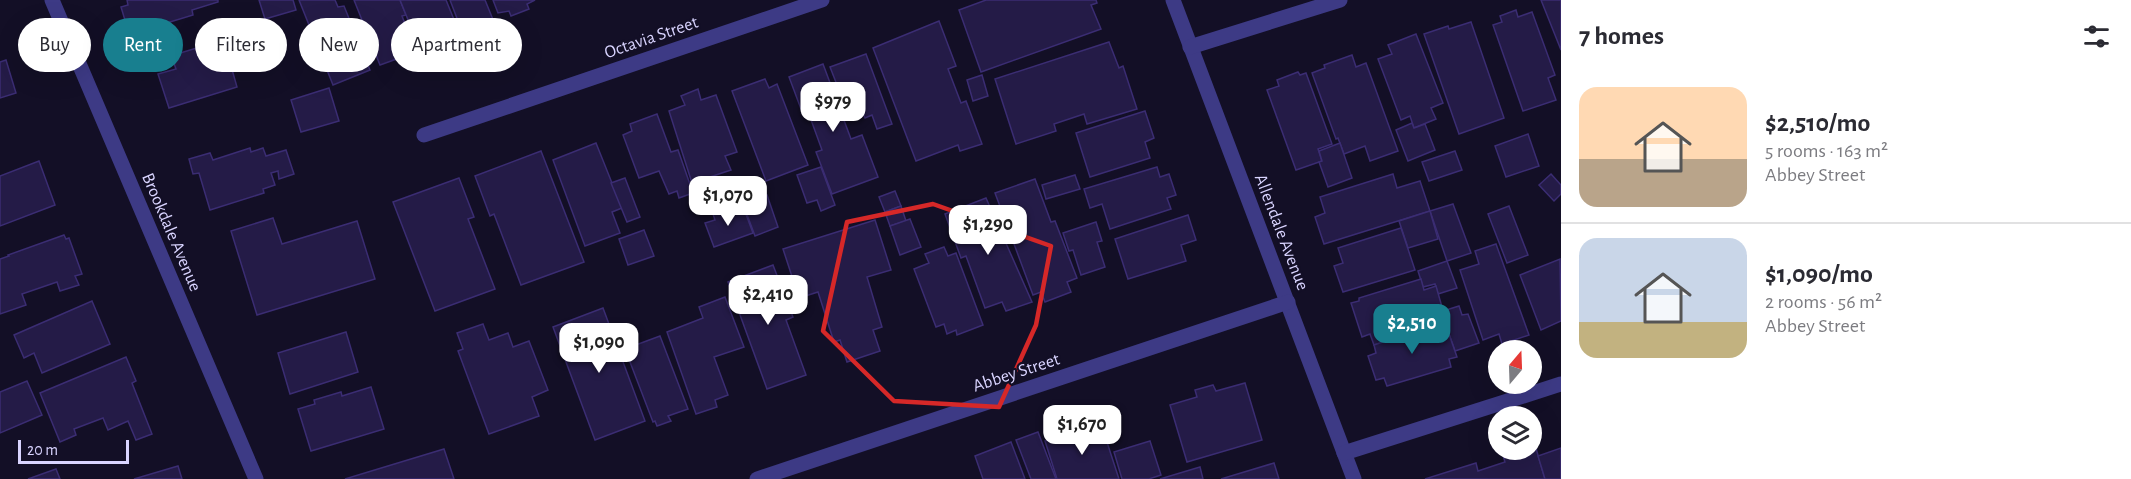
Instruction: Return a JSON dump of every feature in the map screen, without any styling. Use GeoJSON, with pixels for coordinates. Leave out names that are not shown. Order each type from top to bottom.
{"type":"FeatureCollection","features":[{"type":"Feature","properties":{"kind":"street","name":"Brookdale Avenue"},"geometry":{"type":"LineString","coordinates":[[52,0],[256,479]]}},
{"type":"Feature","properties":{"kind":"street","name":"Octavia Street"},"geometry":{"type":"LineString","coordinates":[[424,135],[822,0]]}},
{"type":"Feature","properties":{"kind":"street","name":"Allendale Avenue"},"geometry":{"type":"LineString","coordinates":[[1173,0],[1354,479]]}},
{"type":"Feature","properties":{"kind":"street"},"geometry":{"type":"LineString","coordinates":[[1190,47],[1340,0]]}},
{"type":"Feature","properties":{"kind":"street","name":"Abbey Street"},"geometry":{"type":"LineString","coordinates":[[757,479],[1288,302]]}},
{"type":"Feature","properties":{"kind":"street"},"geometry":{"type":"LineString","coordinates":[[1344,453],[1561,384]]}},
{"type":"Feature","properties":{"kind":"highlighted area"},"geometry":{"type":"Polygon","coordinates":[[[933,204],[1051,246],[1036,325],[999,407],[894,401],[823,331],[847,222],[933,204]]]}},
{"type":"Feature","properties":{"kind":"building"},"geometry":{"type":"Polygon","coordinates":[[[127,0],[218,0],[218,2],[192,10],[193,15],[183,18],[124,18],[121,7],[128,5],[127,0]]]}},
{"type":"Feature","properties":{"kind":"building"},"geometry":{"type":"Polygon","coordinates":[[[259,0],[293,0],[296,10],[265,18],[259,0]]]}},
{"type":"Feature","properties":{"kind":"building"},"geometry":{"type":"Polygon","coordinates":[[[299,0],[335,0],[338,7],[344,6],[349,18],[306,18],[299,0]]]}},
{"type":"Feature","properties":{"kind":"building"},"geometry":{"type":"Polygon","coordinates":[[[354,0],[400,0],[406,15],[402,16],[403,18],[391,18],[391,61],[380,65],[379,62],[379,18],[361,18],[354,0]]]}},
{"type":"Feature","properties":{"kind":"building"},"geometry":{"type":"Polygon","coordinates":[[[400,0],[446,0],[453,18],[407,18],[400,0]]]}},
{"type":"Feature","properties":{"kind":"building"},"geometry":{"type":"Polygon","coordinates":[[[450,0],[485,0],[492,18],[457,18],[450,0]]]}},
{"type":"Feature","properties":{"kind":"building"},"geometry":{"type":"Polygon","coordinates":[[[493,0],[535,0],[527,4],[529,9],[511,16],[509,11],[498,13],[493,0]]]}},
{"type":"Feature","properties":{"kind":"building"},"geometry":{"type":"Polygon","coordinates":[[[986,0],[1096,0],[1097,3],[1091,5],[1101,29],[981,72],[959,10],[986,0]]]}},
{"type":"Feature","properties":{"kind":"building"},"geometry":{"type":"Polygon","coordinates":[[[1541,0],[1561,0],[1561,50],[1541,0]]]}},
{"type":"Feature","properties":{"kind":"building"},"geometry":{"type":"Polygon","coordinates":[[[1516,10],[1518,17],[1532,12],[1555,75],[1548,78],[1556,100],[1523,111],[1493,25],[1502,22],[1500,16],[1516,10]]]}},
{"type":"Feature","properties":{"kind":"building"},"geometry":{"type":"Polygon","coordinates":[[[939,21],[956,66],[948,69],[961,103],[966,101],[982,144],[960,151],[958,145],[916,161],[873,48],[939,21]]]}},
{"type":"Feature","properties":{"kind":"building"},"geometry":{"type":"Polygon","coordinates":[[[1471,22],[1504,118],[1459,134],[1424,34],[1448,26],[1449,29],[1471,22]]]}},
{"type":"Feature","properties":{"kind":"building"},"geometry":{"type":"Polygon","coordinates":[[[1416,34],[1443,103],[1431,108],[1436,119],[1414,128],[1410,116],[1401,120],[1378,59],[1392,54],[1388,45],[1416,34]]]}},
{"type":"Feature","properties":{"kind":"building"},"geometry":{"type":"Polygon","coordinates":[[[1109,42],[1119,68],[1123,66],[1137,109],[1087,124],[1084,114],[1054,124],[1056,131],[1016,144],[995,79],[1109,42]]]}},
{"type":"Feature","properties":{"kind":"building"},"geometry":{"type":"Polygon","coordinates":[[[195,49],[195,72],[233,72],[237,87],[169,108],[158,74],[183,72],[183,52],[195,49]]]}},
{"type":"Feature","properties":{"kind":"building"},"geometry":{"type":"Polygon","coordinates":[[[866,54],[892,124],[877,129],[872,115],[865,118],[861,108],[848,113],[830,67],[866,54]]]}},
{"type":"Feature","properties":{"kind":"building"},"geometry":{"type":"Polygon","coordinates":[[[1352,55],[1356,67],[1366,63],[1398,151],[1370,161],[1365,146],[1344,154],[1338,138],[1336,139],[1312,73],[1325,68],[1324,65],[1352,55]]]}},
{"type":"Feature","properties":{"kind":"building"},"geometry":{"type":"Polygon","coordinates":[[[6,60],[16,93],[0,98],[0,62],[6,60]]]}},
{"type":"Feature","properties":{"kind":"building"},"geometry":{"type":"Polygon","coordinates":[[[823,64],[851,139],[862,135],[878,177],[832,194],[816,152],[822,150],[806,106],[801,109],[789,77],[823,64]]]}},
{"type":"Feature","properties":{"kind":"building"},"geometry":{"type":"Polygon","coordinates":[[[328,72],[365,72],[333,85],[328,72]]]}},
{"type":"Feature","properties":{"kind":"building"},"geometry":{"type":"Polygon","coordinates":[[[1298,72],[1300,75],[1306,73],[1332,144],[1318,149],[1322,161],[1296,170],[1267,90],[1279,86],[1277,80],[1298,72]]]}},
{"type":"Feature","properties":{"kind":"building"},"geometry":{"type":"Polygon","coordinates":[[[982,75],[988,96],[973,101],[967,80],[982,75]]]}},
{"type":"Feature","properties":{"kind":"building"},"geometry":{"type":"Polygon","coordinates":[[[765,79],[769,88],[777,84],[808,165],[766,181],[732,91],[765,79]]]}},
{"type":"Feature","properties":{"kind":"building"},"geometry":{"type":"Polygon","coordinates":[[[329,88],[339,121],[301,132],[291,100],[329,88]]]}},
{"type":"Feature","properties":{"kind":"building"},"geometry":{"type":"Polygon","coordinates":[[[698,89],[701,100],[716,95],[737,152],[725,156],[731,170],[692,183],[669,111],[685,105],[681,96],[698,89]]]}},
{"type":"Feature","properties":{"kind":"building"},"geometry":{"type":"Polygon","coordinates":[[[1145,111],[1154,138],[1145,142],[1150,158],[1090,177],[1076,133],[1145,111]]]}},
{"type":"Feature","properties":{"kind":"building"},"geometry":{"type":"Polygon","coordinates":[[[657,114],[671,152],[678,150],[693,193],[679,198],[677,191],[669,194],[659,171],[639,178],[623,135],[632,131],[630,124],[657,114]]]}},
{"type":"Feature","properties":{"kind":"building"},"geometry":{"type":"Polygon","coordinates":[[[1412,123],[1414,128],[1425,124],[1435,150],[1408,161],[1396,130],[1412,123]]]}},
{"type":"Feature","properties":{"kind":"building"},"geometry":{"type":"Polygon","coordinates":[[[1528,134],[1539,166],[1506,177],[1495,146],[1528,134]]]}},
{"type":"Feature","properties":{"kind":"building"},"geometry":{"type":"Polygon","coordinates":[[[596,143],[622,208],[612,212],[620,233],[585,246],[553,160],[596,143]]]}},
{"type":"Feature","properties":{"kind":"building"},"geometry":{"type":"Polygon","coordinates":[[[1340,143],[1352,178],[1328,187],[1319,162],[1322,161],[1319,151],[1340,143]]]}},
{"type":"Feature","properties":{"kind":"building"},"geometry":{"type":"Polygon","coordinates":[[[250,148],[251,152],[263,148],[266,156],[286,150],[294,174],[279,179],[278,171],[271,173],[275,185],[263,189],[264,193],[210,210],[199,173],[193,174],[189,159],[210,153],[213,160],[250,148]]]}},
{"type":"Feature","properties":{"kind":"building"},"geometry":{"type":"Polygon","coordinates":[[[541,151],[584,262],[521,285],[494,214],[490,216],[475,176],[541,151]]]}},
{"type":"Feature","properties":{"kind":"building"},"geometry":{"type":"Polygon","coordinates":[[[1455,151],[1462,170],[1429,181],[1422,162],[1455,151]]]}},
{"type":"Feature","properties":{"kind":"building"},"geometry":{"type":"Polygon","coordinates":[[[39,161],[55,205],[0,226],[0,176],[39,161]]]}},
{"type":"Feature","properties":{"kind":"building"},"geometry":{"type":"Polygon","coordinates":[[[821,167],[835,205],[821,211],[817,200],[807,203],[797,175],[821,167]]]}},
{"type":"Feature","properties":{"kind":"building"},"geometry":{"type":"Polygon","coordinates":[[[1157,167],[1160,177],[1169,174],[1176,195],[1167,198],[1171,209],[1110,229],[1102,204],[1090,208],[1084,189],[1157,167]]]}},
{"type":"Feature","properties":{"kind":"building"},"geometry":{"type":"Polygon","coordinates":[[[1393,174],[1397,188],[1420,181],[1430,211],[1324,244],[1315,217],[1325,213],[1320,197],[1393,174]]]}},
{"type":"Feature","properties":{"kind":"building"},"geometry":{"type":"Polygon","coordinates":[[[1551,174],[1561,185],[1561,194],[1554,201],[1539,185],[1551,174]]]}},
{"type":"Feature","properties":{"kind":"building"},"geometry":{"type":"Polygon","coordinates":[[[1075,175],[1080,189],[1046,199],[1042,185],[1075,175]]]}},
{"type":"Feature","properties":{"kind":"building"},"geometry":{"type":"Polygon","coordinates":[[[459,178],[474,217],[468,219],[495,289],[435,311],[393,202],[459,178]]]}},
{"type":"Feature","properties":{"kind":"building"},"geometry":{"type":"Polygon","coordinates":[[[625,178],[640,217],[627,222],[611,183],[625,178]]]}},
{"type":"Feature","properties":{"kind":"building"},"geometry":{"type":"Polygon","coordinates":[[[1035,179],[1051,222],[1055,221],[1077,278],[1067,282],[1071,292],[1045,302],[1041,292],[1033,295],[995,193],[1035,179]]]}},
{"type":"Feature","properties":{"kind":"building"},"geometry":{"type":"Polygon","coordinates":[[[895,191],[901,206],[885,212],[879,197],[895,191]]]}},
{"type":"Feature","properties":{"kind":"building"},"geometry":{"type":"Polygon","coordinates":[[[767,195],[778,227],[755,236],[743,204],[767,195]]]}},
{"type":"Feature","properties":{"kind":"building"},"geometry":{"type":"Polygon","coordinates":[[[986,198],[1032,302],[1006,311],[1002,302],[985,308],[966,256],[961,258],[945,214],[986,198]]]}},
{"type":"Feature","properties":{"kind":"building"},"geometry":{"type":"Polygon","coordinates":[[[1453,204],[1471,253],[1447,261],[1430,211],[1453,204]]]}},
{"type":"Feature","properties":{"kind":"building"},"geometry":{"type":"Polygon","coordinates":[[[901,206],[906,221],[890,226],[885,212],[901,206]]]}},
{"type":"Feature","properties":{"kind":"building"},"geometry":{"type":"Polygon","coordinates":[[[1509,206],[1528,255],[1507,263],[1488,214],[1509,206]]]}},
{"type":"Feature","properties":{"kind":"building"},"geometry":{"type":"Polygon","coordinates":[[[730,207],[733,213],[744,209],[753,233],[714,247],[705,223],[715,220],[713,214],[730,207]]]}},
{"type":"Feature","properties":{"kind":"building"},"geometry":{"type":"Polygon","coordinates":[[[1430,211],[1438,239],[1408,248],[1399,221],[1430,211]]]}},
{"type":"Feature","properties":{"kind":"building"},"geometry":{"type":"Polygon","coordinates":[[[1188,215],[1196,240],[1181,245],[1186,261],[1128,279],[1115,239],[1188,215]]]}},
{"type":"Feature","properties":{"kind":"building"},"geometry":{"type":"Polygon","coordinates":[[[273,218],[282,244],[357,221],[375,279],[257,315],[231,231],[273,218]]]}},
{"type":"Feature","properties":{"kind":"building"},"geometry":{"type":"Polygon","coordinates":[[[910,219],[921,247],[900,255],[890,226],[910,219]]]}},
{"type":"Feature","properties":{"kind":"building"},"geometry":{"type":"Polygon","coordinates":[[[875,220],[891,270],[867,277],[882,327],[873,330],[880,351],[847,362],[840,340],[834,342],[818,292],[799,298],[783,249],[875,220]]]}},
{"type":"Feature","properties":{"kind":"building"},"geometry":{"type":"Polygon","coordinates":[[[1096,222],[1102,241],[1097,242],[1105,267],[1081,275],[1073,250],[1069,251],[1063,233],[1096,222]]]}},
{"type":"Feature","properties":{"kind":"building"},"geometry":{"type":"Polygon","coordinates":[[[1401,228],[1415,270],[1343,292],[1334,266],[1343,263],[1338,248],[1401,228]]]}},
{"type":"Feature","properties":{"kind":"building"},"geometry":{"type":"Polygon","coordinates":[[[644,230],[654,256],[628,265],[619,239],[644,230]]]}},
{"type":"Feature","properties":{"kind":"building"},"geometry":{"type":"Polygon","coordinates":[[[64,235],[66,239],[69,238],[82,274],[75,276],[79,285],[60,291],[57,282],[22,294],[26,305],[0,314],[0,259],[64,235]]]}},
{"type":"Feature","properties":{"kind":"building"},"geometry":{"type":"Polygon","coordinates":[[[1496,244],[1529,335],[1514,340],[1501,340],[1499,334],[1483,340],[1460,270],[1479,264],[1475,251],[1496,244]]]}},
{"type":"Feature","properties":{"kind":"building"},"geometry":{"type":"Polygon","coordinates":[[[944,247],[948,256],[956,253],[983,325],[957,335],[956,330],[947,334],[944,324],[936,327],[914,269],[929,263],[925,254],[944,247]]]}},
{"type":"Feature","properties":{"kind":"building"},"geometry":{"type":"Polygon","coordinates":[[[1560,259],[1561,321],[1541,330],[1520,275],[1560,259]]]}},
{"type":"Feature","properties":{"kind":"building"},"geometry":{"type":"Polygon","coordinates":[[[1447,261],[1457,288],[1438,294],[1435,284],[1423,287],[1418,271],[1447,261]]]}},
{"type":"Feature","properties":{"kind":"building"},"geometry":{"type":"Polygon","coordinates":[[[773,265],[793,317],[786,320],[806,375],[767,389],[728,282],[773,265]]]}},
{"type":"Feature","properties":{"kind":"building"},"geometry":{"type":"Polygon","coordinates":[[[1421,279],[1424,290],[1436,286],[1444,314],[1433,318],[1435,326],[1374,345],[1370,334],[1362,337],[1351,303],[1359,301],[1359,298],[1421,279]]]}},
{"type":"Feature","properties":{"kind":"building"},"geometry":{"type":"Polygon","coordinates":[[[725,297],[744,347],[714,357],[728,395],[715,400],[717,407],[696,414],[667,332],[703,318],[699,307],[725,297]]]}},
{"type":"Feature","properties":{"kind":"building"},"geometry":{"type":"Polygon","coordinates":[[[92,301],[110,344],[42,373],[34,353],[24,358],[14,335],[92,301]]]}},
{"type":"Feature","properties":{"kind":"building"},"geometry":{"type":"Polygon","coordinates":[[[1459,306],[1462,315],[1468,314],[1479,343],[1455,351],[1449,334],[1441,336],[1438,323],[1447,321],[1443,311],[1459,306]]]}},
{"type":"Feature","properties":{"kind":"building"},"geometry":{"type":"Polygon","coordinates":[[[603,308],[645,421],[595,440],[553,327],[603,308]]]}},
{"type":"Feature","properties":{"kind":"building"},"geometry":{"type":"Polygon","coordinates":[[[1438,323],[1441,336],[1449,334],[1457,357],[1449,359],[1451,367],[1387,386],[1384,378],[1376,380],[1368,356],[1376,353],[1374,345],[1438,323]]]}},
{"type":"Feature","properties":{"kind":"building"},"geometry":{"type":"Polygon","coordinates":[[[483,324],[489,340],[508,333],[513,347],[529,341],[548,390],[532,397],[539,416],[489,434],[458,351],[463,349],[457,333],[483,324]]]}},
{"type":"Feature","properties":{"kind":"building"},"geometry":{"type":"Polygon","coordinates":[[[346,332],[358,372],[290,394],[278,353],[346,332]]]}},
{"type":"Feature","properties":{"kind":"building"},"geometry":{"type":"Polygon","coordinates":[[[660,336],[688,409],[668,416],[671,421],[657,426],[655,421],[653,422],[625,349],[660,336]]]}},
{"type":"Feature","properties":{"kind":"building"},"geometry":{"type":"Polygon","coordinates":[[[126,357],[136,381],[132,383],[152,434],[136,440],[128,421],[108,430],[103,418],[74,429],[76,435],[60,442],[40,393],[126,357]]]}},
{"type":"Feature","properties":{"kind":"building"},"geometry":{"type":"Polygon","coordinates":[[[27,381],[42,415],[0,433],[0,392],[27,381]]]}},
{"type":"Feature","properties":{"kind":"building"},"geometry":{"type":"Polygon","coordinates":[[[1245,383],[1262,440],[1187,462],[1170,405],[1197,397],[1195,390],[1213,385],[1216,391],[1245,383]]]}},
{"type":"Feature","properties":{"kind":"building"},"geometry":{"type":"Polygon","coordinates":[[[371,387],[384,429],[311,451],[298,409],[315,404],[314,400],[341,392],[342,396],[371,387]]]}},
{"type":"Feature","properties":{"kind":"building"},"geometry":{"type":"Polygon","coordinates":[[[1093,426],[1096,435],[1104,433],[1119,479],[1057,479],[1045,441],[1093,426]]]}},
{"type":"Feature","properties":{"kind":"building"},"geometry":{"type":"Polygon","coordinates":[[[1038,432],[1056,479],[1031,479],[1016,440],[1038,432]]]}},
{"type":"Feature","properties":{"kind":"building"},"geometry":{"type":"Polygon","coordinates":[[[1150,441],[1161,475],[1149,479],[1122,479],[1114,452],[1150,441]]]}},
{"type":"Feature","properties":{"kind":"building"},"geometry":{"type":"Polygon","coordinates":[[[1011,442],[1025,479],[983,479],[975,456],[1011,442]]]}},
{"type":"Feature","properties":{"kind":"building"},"geometry":{"type":"Polygon","coordinates":[[[1561,448],[1561,479],[1545,479],[1539,460],[1542,460],[1542,455],[1561,448]]]}},
{"type":"Feature","properties":{"kind":"building"},"geometry":{"type":"Polygon","coordinates":[[[444,449],[454,479],[345,479],[444,449]]]}},
{"type":"Feature","properties":{"kind":"building"},"geometry":{"type":"Polygon","coordinates":[[[1504,460],[1539,460],[1545,479],[1425,479],[1476,463],[1478,471],[1505,462],[1504,460]]]}},
{"type":"Feature","properties":{"kind":"building"},"geometry":{"type":"Polygon","coordinates":[[[1274,463],[1279,479],[1221,479],[1274,463]]]}},
{"type":"Feature","properties":{"kind":"building"},"geometry":{"type":"Polygon","coordinates":[[[178,466],[182,479],[134,479],[178,466]]]}},
{"type":"Feature","properties":{"kind":"building"},"geometry":{"type":"Polygon","coordinates":[[[1200,467],[1203,479],[1160,479],[1200,467]]]}},
{"type":"Feature","properties":{"kind":"building"},"geometry":{"type":"Polygon","coordinates":[[[56,469],[60,479],[28,479],[56,469]]]}}]}
